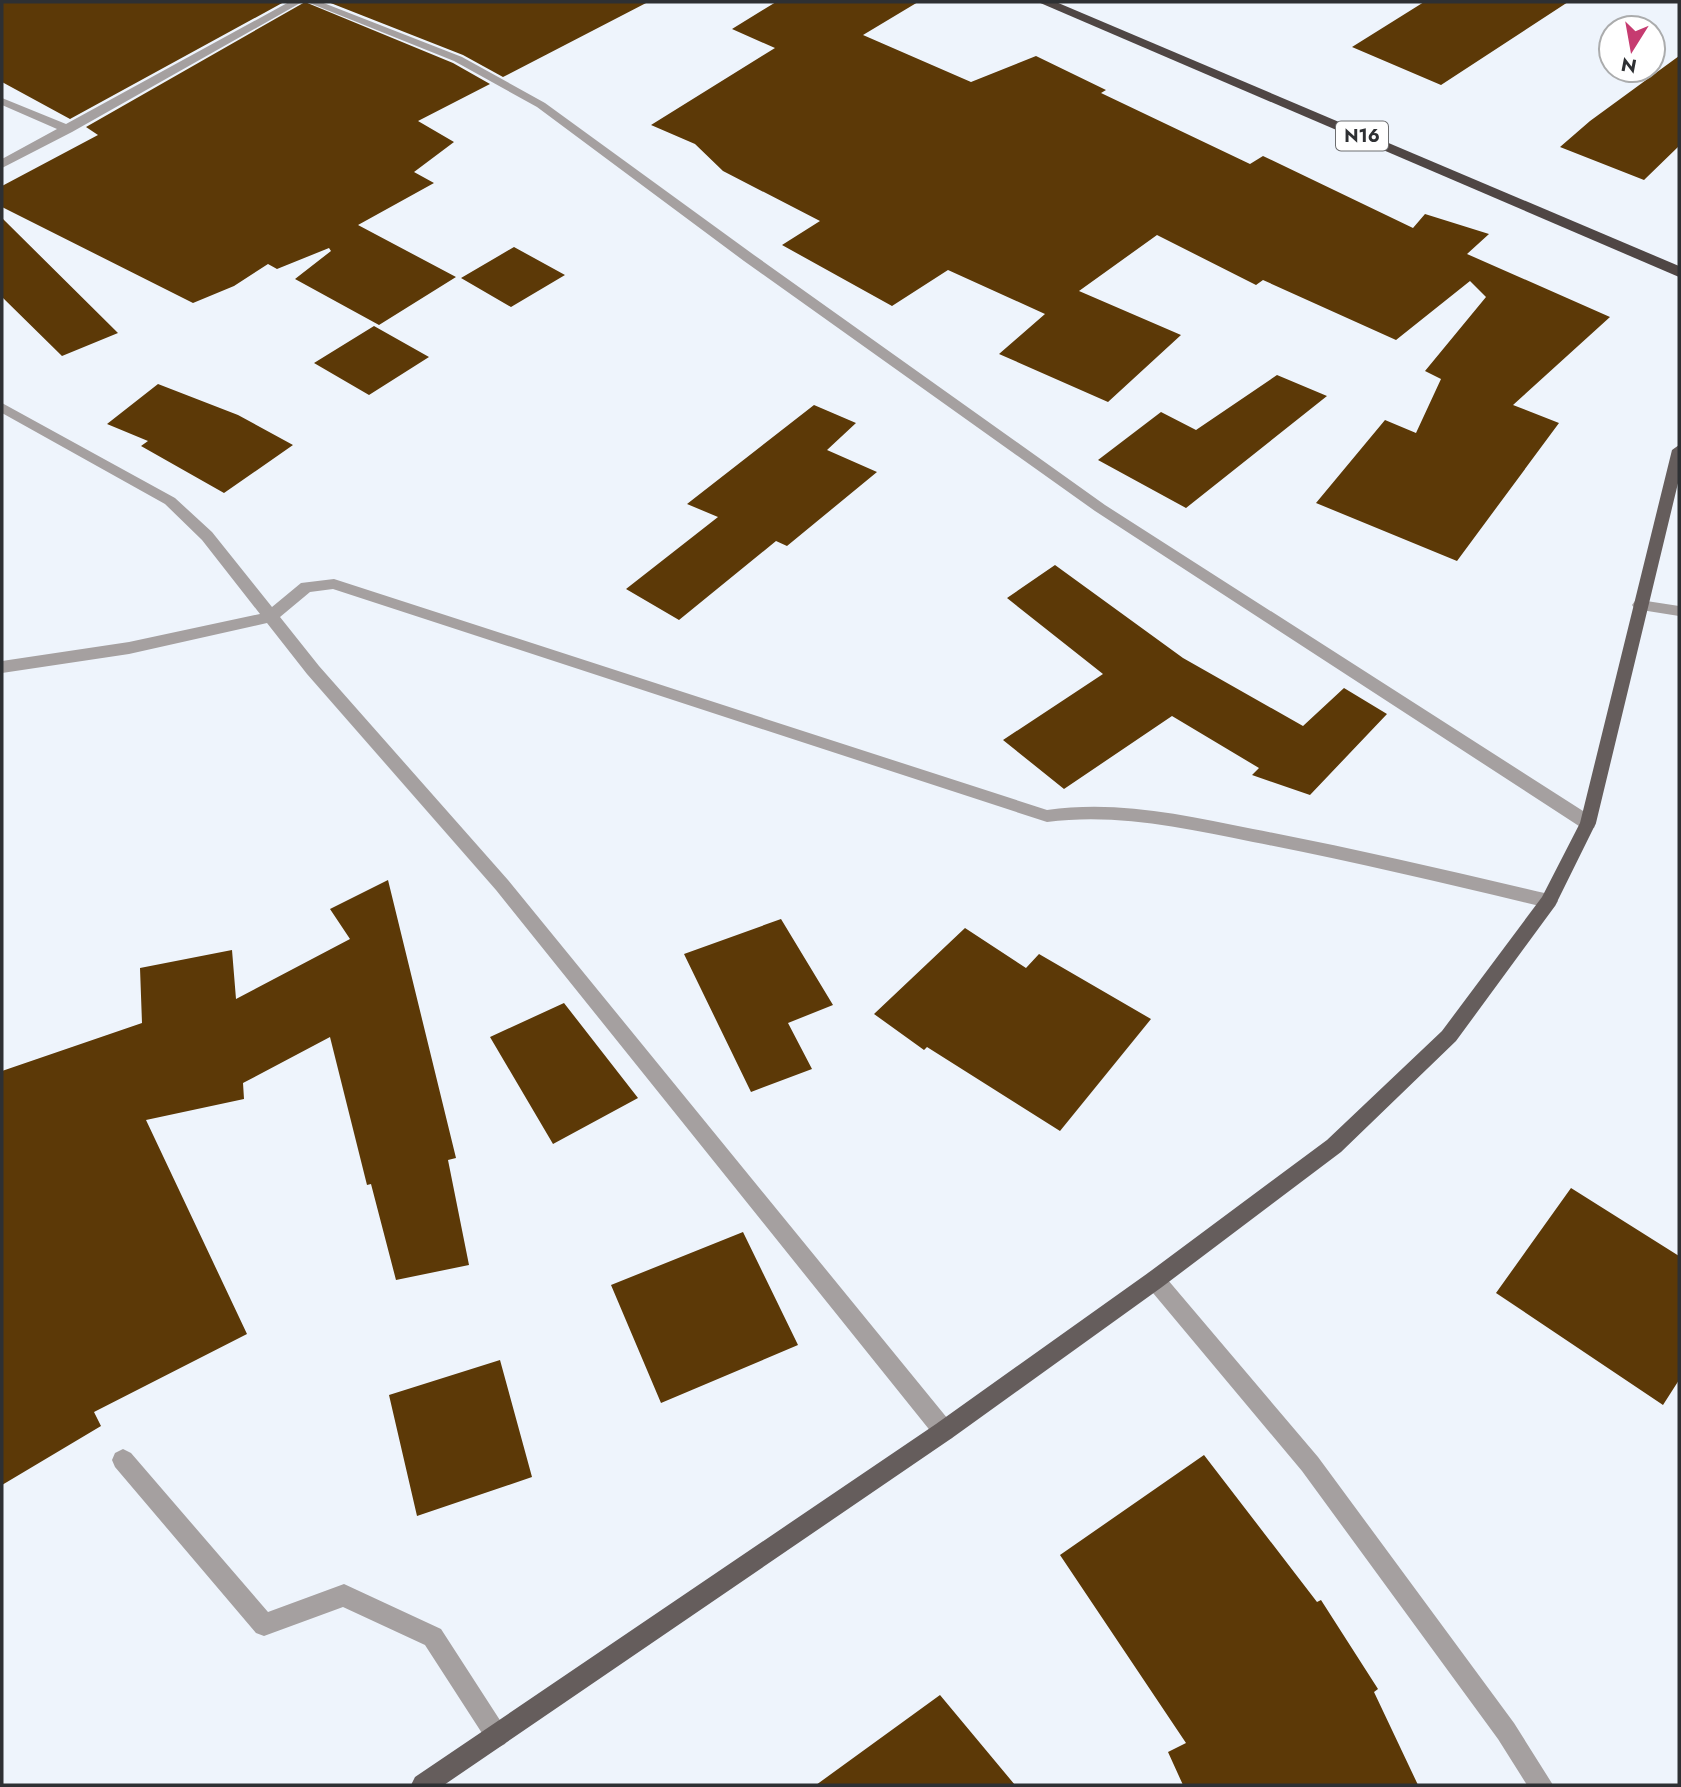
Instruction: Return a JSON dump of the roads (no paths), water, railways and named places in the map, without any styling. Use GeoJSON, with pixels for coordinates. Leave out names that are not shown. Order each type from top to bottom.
{"type":"FeatureCollection","features":[{"type":"Feature","properties":{"kind":"highway","name":"N16"},"geometry":{"type":"LineString","coordinates":[[1045,2],[1679,272]]}},
{"type":"Feature","properties":{"kind":"main road"},"geometry":{"type":"LineString","coordinates":[[423,1785],[944,1431],[1155,1280],[1334,1146],[1449,1036],[1549,901],[1588,823],[1679,450]]}},
{"type":"Feature","properties":{"kind":"street"},"geometry":{"type":"LineString","coordinates":[[2,164],[297,2]]}},
{"type":"Feature","properties":{"kind":"street"},"geometry":{"type":"LineString","coordinates":[[312,2],[458,59],[541,105],[748,258],[1100,508],[1588,823]]}},
{"type":"Feature","properties":{"kind":"street"},"geometry":{"type":"LineString","coordinates":[[2,101],[68,129]]}},
{"type":"Feature","properties":{"kind":"street"},"geometry":{"type":"LineString","coordinates":[[2,407],[170,501],[207,536],[313,670],[502,884],[944,1431]]}},
{"type":"Feature","properties":{"kind":"street"},"geometry":{"type":"LineString","coordinates":[[2,667],[129,648],[270,617],[306,587],[334,584],[1047,816],[1101,811],[1139,814],[1314,846],[1549,901]]}},
{"type":"Feature","properties":{"kind":"street"},"geometry":{"type":"LineString","coordinates":[[1640,605],[1679,611]]}},
{"type":"Feature","properties":{"kind":"street"},"geometry":{"type":"LineString","coordinates":[[1155,1280],[1310,1464],[1498,1719],[1541,1785]]}},
{"type":"Feature","properties":{"kind":"street"},"geometry":{"type":"LineString","coordinates":[[123,1460],[264,1625],[344,1595],[433,1637],[497,1736]]}}]}
